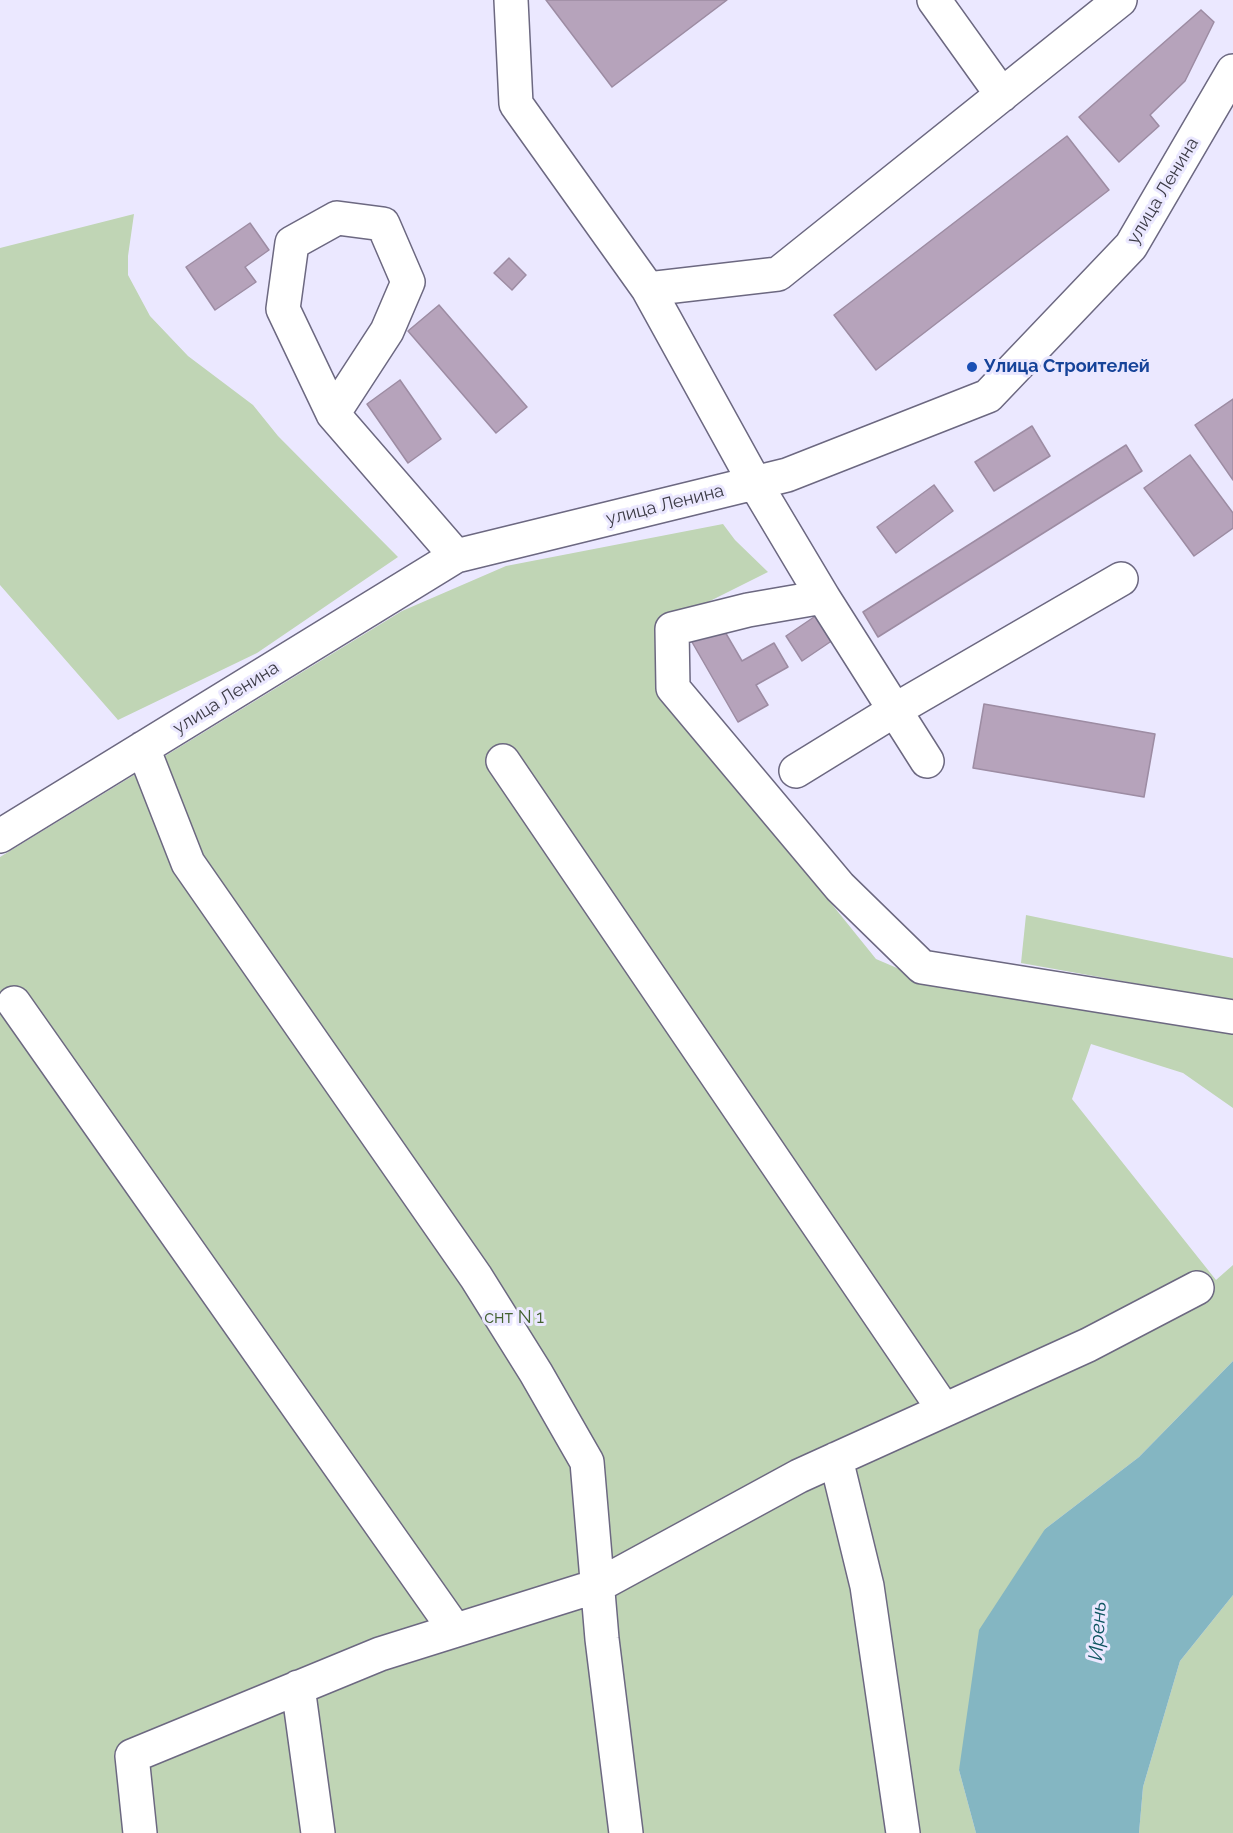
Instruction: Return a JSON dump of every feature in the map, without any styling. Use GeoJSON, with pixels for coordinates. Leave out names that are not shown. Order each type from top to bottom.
{"type":"FeatureCollection","features":[{"type":"Feature","properties":{"kind":"street"},"geometry":{"type":"LineString","coordinates":[[511,0],[516,104],[648,289],[755,483],[823,597],[927,761]]}},
{"type":"Feature","properties":{"kind":"street"},"geometry":{"type":"LineString","coordinates":[[934,0],[1002,94]]}},
{"type":"Feature","properties":{"kind":"street"},"geometry":{"type":"LineString","coordinates":[[648,289],[778,274],[1120,0]]}},
{"type":"Feature","properties":{"kind":"street","name":"улица Ленина"},"geometry":{"type":"LineString","coordinates":[[0,836],[456,556],[787,475],[988,396],[1131,246],[1233,71]]}},
{"type":"Feature","properties":{"kind":"street"},"geometry":{"type":"LineString","coordinates":[[333,414],[387,330],[408,282],[383,224],[337,218],[292,243],[283,309],[333,414],[456,556]]}},
{"type":"Feature","properties":{"kind":"street"},"geometry":{"type":"LineString","coordinates":[[796,771],[895,710],[1121,579]]}},
{"type":"Feature","properties":{"kind":"street"},"geometry":{"type":"LineString","coordinates":[[823,597],[748,610],[672,628],[673,688],[840,887],[922,968],[1233,1017]]}},
{"type":"Feature","properties":{"kind":"street"},"geometry":{"type":"LineString","coordinates":[[143,748],[188,863],[476,1277],[536,1373],[587,1462],[602,1639],[626,1833]]}},
{"type":"Feature","properties":{"kind":"street"},"geometry":{"type":"LineString","coordinates":[[503,761],[944,1410]]}},
{"type":"Feature","properties":{"kind":"street"},"geometry":{"type":"LineString","coordinates":[[14,1003],[455,1630]]}},
{"type":"Feature","properties":{"kind":"street"},"geometry":{"type":"LineString","coordinates":[[140,1833],[132,1756],[380,1654],[597,1586],[799,1476],[1088,1345],[1197,1288]]}},
{"type":"Feature","properties":{"kind":"street"},"geometry":{"type":"LineString","coordinates":[[836,1459],[867,1587],[903,1833]]}},
{"type":"Feature","properties":{"kind":"street"},"geometry":{"type":"LineString","coordinates":[[298,1687],[318,1833]]}},
{"type":"Feature","properties":{"kind":"green space"},"geometry":{"type":"Polygon","coordinates":[[[134,214],[128,256],[128,275],[150,316],[188,356],[253,405],[278,436],[398,557],[257,653],[118,720],[0,585],[0,248],[134,214]]]}},
{"type":"Feature","properties":{"kind":"green space","name":"снт N 1"},"geometry":{"type":"Polygon","coordinates":[[[723,524],[735,540],[768,572],[680,616],[659,617],[656,686],[876,959],[918,977],[1233,1031],[1233,1108],[1183,1073],[1091,1044],[1072,1099],[1216,1280],[1233,1265],[1233,1361],[1139,1457],[1045,1529],[959,1770],[976,1833],[0,1833],[0,857],[402,611],[506,566],[723,524]]]}},
{"type":"Feature","properties":{"kind":"green space"},"geometry":{"type":"Polygon","coordinates":[[[1026,915],[1233,958],[1233,1001],[1021,963],[1026,915]]]}},
{"type":"Feature","properties":{"kind":"green space"},"geometry":{"type":"Polygon","coordinates":[[[1233,1595],[1233,1833],[1139,1833],[1143,1787],[1180,1661],[1233,1595]]]}},
{"type":"Feature","properties":{"kind":"water","name":"Ирень"},"geometry":{"type":"Polygon","coordinates":[[[1233,1361],[1233,1595],[1180,1661],[1143,1787],[1139,1833],[976,1833],[959,1770],[979,1630],[1045,1529],[1139,1457],[1233,1361]]]}},
{"type":"Feature","properties":{"kind":"building"},"geometry":{"type":"Polygon","coordinates":[[[546,0],[727,0],[612,87],[546,0]]]}},
{"type":"Feature","properties":{"kind":"building"},"geometry":{"type":"Polygon","coordinates":[[[1201,10],[1214,22],[1185,81],[1150,115],[1159,126],[1119,162],[1079,117],[1201,10]]]}},
{"type":"Feature","properties":{"kind":"building"},"geometry":{"type":"Polygon","coordinates":[[[1067,136],[1109,190],[876,370],[834,315],[1067,136]]]}},
{"type":"Feature","properties":{"kind":"building"},"geometry":{"type":"Polygon","coordinates":[[[250,223],[269,250],[245,267],[256,282],[215,310],[186,267],[250,223]]]}},
{"type":"Feature","properties":{"kind":"building"},"geometry":{"type":"Polygon","coordinates":[[[509,258],[526,275],[512,290],[494,273],[509,258]]]}},
{"type":"Feature","properties":{"kind":"building"},"geometry":{"type":"Polygon","coordinates":[[[439,305],[527,407],[496,433],[408,331],[439,305]]]}},
{"type":"Feature","properties":{"kind":"building"},"geometry":{"type":"Polygon","coordinates":[[[400,380],[441,439],[408,463],[367,404],[400,380]]]}},
{"type":"Feature","properties":{"kind":"building"},"geometry":{"type":"Polygon","coordinates":[[[1233,399],[1233,480],[1195,425],[1233,399]]]}},
{"type":"Feature","properties":{"kind":"building"},"geometry":{"type":"Polygon","coordinates":[[[1032,426],[1050,456],[994,491],[975,462],[1032,426]]]}},
{"type":"Feature","properties":{"kind":"building"},"geometry":{"type":"Polygon","coordinates":[[[1126,445],[1142,471],[878,637],[863,612],[1126,445]]]}},
{"type":"Feature","properties":{"kind":"building"},"geometry":{"type":"Polygon","coordinates":[[[1190,455],[1233,513],[1233,528],[1194,556],[1144,488],[1190,455]]]}},
{"type":"Feature","properties":{"kind":"building"},"geometry":{"type":"Polygon","coordinates":[[[934,485],[953,511],[896,553],[877,527],[934,485]]]}},
{"type":"Feature","properties":{"kind":"building"},"geometry":{"type":"Polygon","coordinates":[[[817,615],[833,640],[802,661],[786,636],[817,615]]]}},
{"type":"Feature","properties":{"kind":"building"},"geometry":{"type":"Polygon","coordinates":[[[721,625],[742,661],[774,643],[788,667],[756,685],[768,705],[738,722],[692,642],[721,625]]]}},
{"type":"Feature","properties":{"kind":"building"},"geometry":{"type":"Polygon","coordinates":[[[984,704],[1155,734],[1144,797],[973,768],[984,704]]]}},
{"type":"Feature","properties":{"kind":"place","name":"Улица Строителей"},"geometry":{"type":"Point","coordinates":[972,367]}}]}
